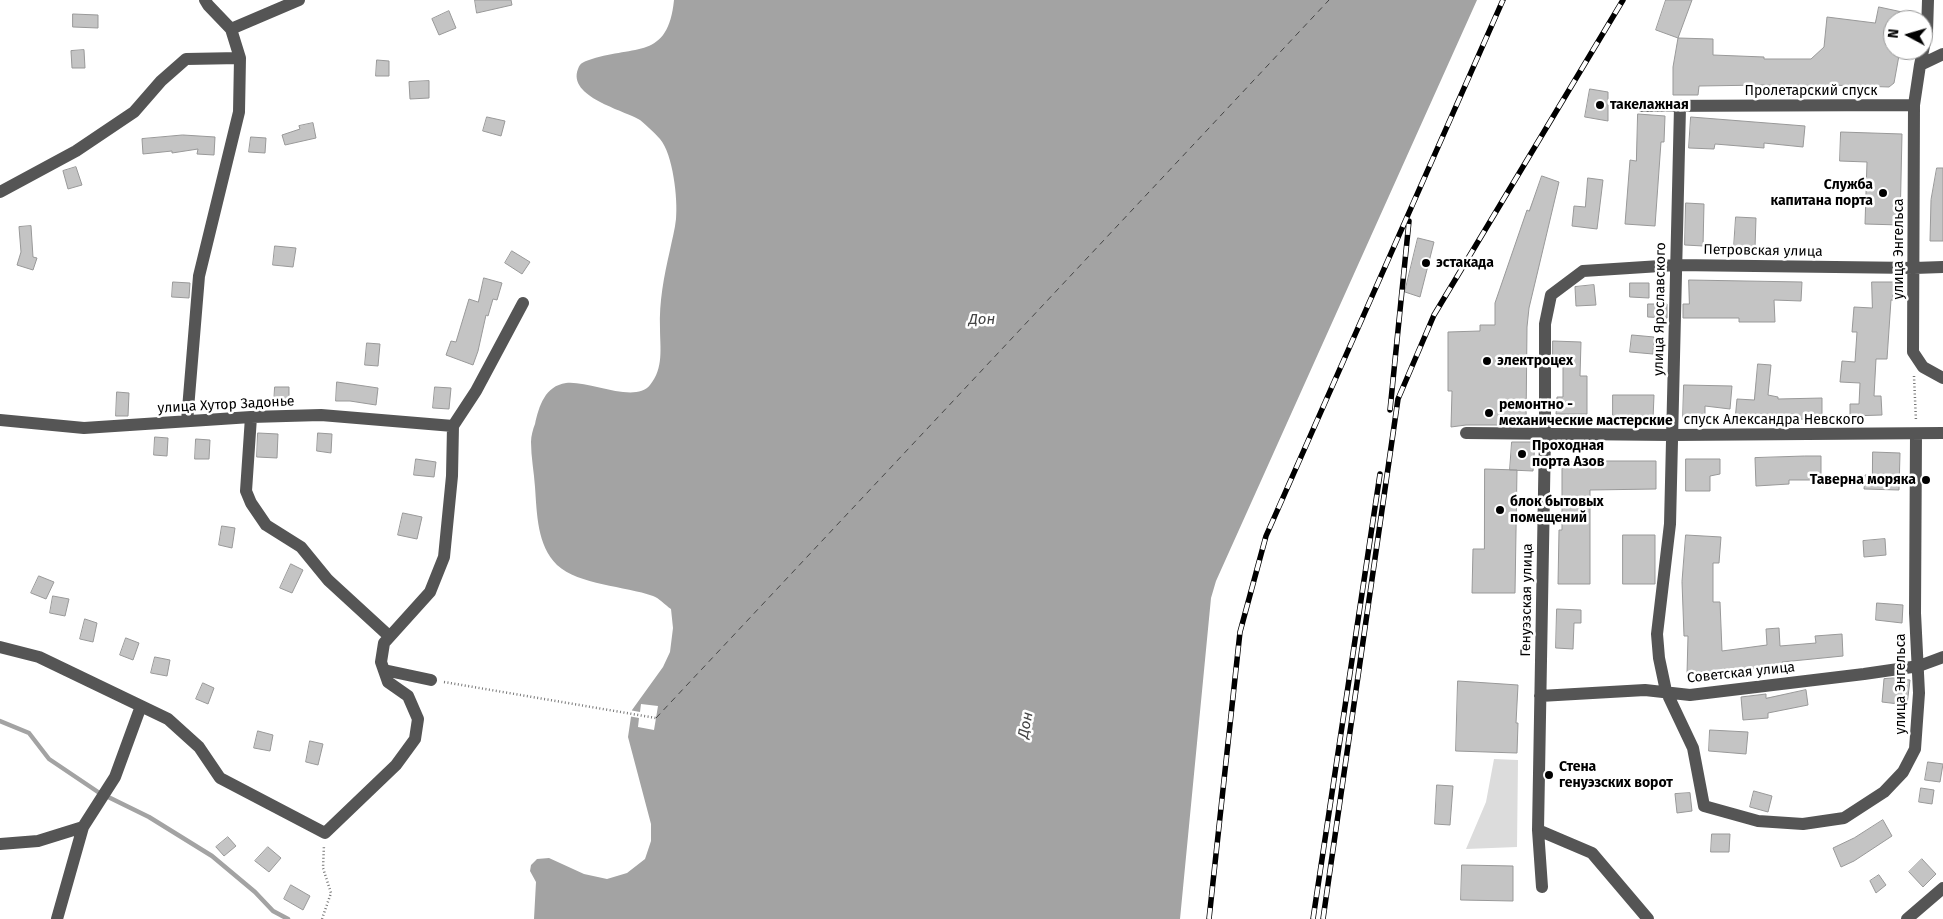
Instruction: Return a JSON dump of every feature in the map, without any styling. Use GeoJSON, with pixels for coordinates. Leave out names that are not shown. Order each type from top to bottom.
{"type":"FeatureCollection","features":[{"type":"Feature","properties":{"kind":"street"},"geometry":{"type":"LineString","coordinates":[[188,422],[198,276],[239,112],[240,58],[232,29],[205,0]]}},
{"type":"Feature","properties":{"kind":"street"},"geometry":{"type":"LineString","coordinates":[[232,29],[299,0]]}},
{"type":"Feature","properties":{"kind":"street"},"geometry":{"type":"LineString","coordinates":[[1914,106],[1927,32],[1928,0]]}},
{"type":"Feature","properties":{"kind":"street"},"geometry":{"type":"LineString","coordinates":[[1920,65],[1943,54]]}},
{"type":"Feature","properties":{"kind":"street"},"geometry":{"type":"LineString","coordinates":[[0,192],[76,151],[134,112],[161,81],[186,59],[240,58]]}},
{"type":"Feature","properties":{"kind":"street","name":"Пролетарский спуск"},"geometry":{"type":"LineString","coordinates":[[1642,106],[1914,106]]}},
{"type":"Feature","properties":{"kind":"street","name":"улица Энгельса"},"geometry":{"type":"LineString","coordinates":[[1913,352],[1914,106]]}},
{"type":"Feature","properties":{"kind":"street","name":"улица Ярославского"},"geometry":{"type":"LineString","coordinates":[[1666,691],[1659,658],[1657,634],[1670,524],[1680,107]]}},
{"type":"Feature","properties":{"kind":"street","name":"Петровская улица"},"geometry":{"type":"LineString","coordinates":[[1583,271],[1676,265],[1943,267]]}},
{"type":"Feature","properties":{"kind":"street","name":"Генуэзская улица"},"geometry":{"type":"LineString","coordinates":[[1542,887],[1538,830],[1545,435],[1545,324],[1551,295],[1583,271]]}},
{"type":"Feature","properties":{"kind":"street"},"geometry":{"type":"LineString","coordinates":[[0,647],[39,657],[168,719],[199,747],[220,778],[325,833],[396,765],[415,739],[418,719],[408,696],[388,682],[381,662],[384,643],[430,592],[444,557],[453,426],[476,391],[523,303]]}},
{"type":"Feature","properties":{"kind":"street"},"geometry":{"type":"LineString","coordinates":[[1913,352],[1923,367],[1943,378]]}},
{"type":"Feature","properties":{"kind":"street","name":"улица Хутор Задонье"},"geometry":{"type":"LineString","coordinates":[[0,420],[84,428],[321,415],[453,426]]}},
{"type":"Feature","properties":{"kind":"street"},"geometry":{"type":"LineString","coordinates":[[251,418],[246,491],[250,504],[266,525],[301,547],[328,580],[390,636]]}},
{"type":"Feature","properties":{"kind":"street","name":"спуск Александра Невского"},"geometry":{"type":"LineString","coordinates":[[1466,433],[1545,435],[1943,433]]}},
{"type":"Feature","properties":{"kind":"street","name":"улица Энгельса"},"geometry":{"type":"LineString","coordinates":[[1666,691],[1693,748],[1704,806],[1758,821],[1803,824],[1844,818],[1884,792],[1903,772],[1916,749],[1918,666],[1915,613],[1916,434]]}},
{"type":"Feature","properties":{"kind":"street","name":"Советская улица"},"geometry":{"type":"LineString","coordinates":[[1540,696],[1645,690],[1690,695],[1918,666],[1943,657]]}},
{"type":"Feature","properties":{"kind":"street"},"geometry":{"type":"LineString","coordinates":[[384,670],[431,680]]}},
{"type":"Feature","properties":{"kind":"street"},"geometry":{"type":"LineString","coordinates":[[57,919],[83,827],[114,777],[141,706]]}},
{"type":"Feature","properties":{"kind":"street"},"geometry":{"type":"LineString","coordinates":[[0,844],[38,841],[83,827]]}},
{"type":"Feature","properties":{"kind":"street"},"geometry":{"type":"LineString","coordinates":[[1538,830],[1592,853],[1648,919]]}},
{"type":"Feature","properties":{"kind":"street"},"geometry":{"type":"LineString","coordinates":[[1907,919],[1943,888]]}},
{"type":"Feature","properties":{"kind":"path"},"geometry":{"type":"LineString","coordinates":[[1913,352],[1916,418]]}},
{"type":"Feature","properties":{"kind":"path"},"geometry":{"type":"LineString","coordinates":[[431,680],[656,718]]}},
{"type":"Feature","properties":{"kind":"path"},"geometry":{"type":"LineString","coordinates":[[322,919],[331,893],[323,868],[325,833]]}},
{"type":"Feature","properties":{"kind":"shaded area"},"geometry":{"type":"Polygon","coordinates":[[[1494,759],[1518,760],[1517,847],[1466,849],[1486,802],[1494,759]]]}},
{"type":"Feature","properties":{"kind":"water","name":"Дон"},"geometry":{"type":"Polygon","coordinates":[[[674,0],[1477,0],[1216,581],[1211,598],[1180,919],[534,919],[536,882],[530,871],[531,865],[537,859],[549,858],[584,874],[607,879],[627,873],[645,859],[651,841],[651,824],[628,737],[632,710],[663,667],[670,652],[673,628],[671,609],[653,596],[577,577],[566,572],[550,557],[539,529],[531,437],[541,404],[553,388],[566,383],[575,383],[623,392],[634,392],[643,390],[650,385],[657,372],[660,358],[661,299],[676,219],[675,189],[668,155],[660,139],[640,120],[589,95],[581,87],[577,79],[578,69],[585,61],[647,47],[657,41],[665,33],[671,19],[674,0]]]}},
{"type":"Feature","properties":{"kind":"pier"},"geometry":{"type":"Polygon","coordinates":[[[641,704],[658,706],[654,730],[638,727],[639,718],[628,716],[629,710],[640,712],[641,704]]]}},
{"type":"Feature","properties":{"kind":"building"},"geometry":{"type":"Polygon","coordinates":[[[475,0],[511,0],[512,5],[477,13],[475,0]]]}},
{"type":"Feature","properties":{"kind":"building"},"geometry":{"type":"Polygon","coordinates":[[[1666,0],[1692,0],[1678,38],[1656,30],[1666,0]]]}},
{"type":"Feature","properties":{"kind":"building"},"geometry":{"type":"Polygon","coordinates":[[[1879,7],[1893,10],[1883,10],[1883,60],[1898,60],[1894,83],[1889,87],[1829,85],[1829,88],[1764,85],[1699,86],[1698,95],[1673,95],[1673,67],[1678,38],[1713,39],[1713,55],[1764,57],[1764,59],[1811,59],[1824,47],[1827,17],[1875,23],[1879,7]]]}},
{"type":"Feature","properties":{"kind":"building"},"geometry":{"type":"Polygon","coordinates":[[[449,11],[456,28],[439,35],[432,19],[449,11]]]}},
{"type":"Feature","properties":{"kind":"building"},"geometry":{"type":"Polygon","coordinates":[[[73,14],[98,15],[98,28],[73,27],[73,14]]]}},
{"type":"Feature","properties":{"kind":"building"},"geometry":{"type":"Polygon","coordinates":[[[84,50],[85,68],[72,68],[71,51],[84,50]]]}},
{"type":"Feature","properties":{"kind":"building"},"geometry":{"type":"Polygon","coordinates":[[[377,60],[389,61],[389,76],[376,76],[377,60]]]}},
{"type":"Feature","properties":{"kind":"building"},"geometry":{"type":"Polygon","coordinates":[[[429,81],[429,98],[410,99],[409,82],[429,81]]]}},
{"type":"Feature","properties":{"kind":"building","name":"такелажная"},"geometry":{"type":"Polygon","coordinates":[[[1590,89],[1608,92],[1608,121],[1585,117],[1590,89]]]}},
{"type":"Feature","properties":{"kind":"building"},"geometry":{"type":"Polygon","coordinates":[[[1638,114],[1665,116],[1664,142],[1661,142],[1655,226],[1625,224],[1630,160],[1636,161],[1638,114]]]}},
{"type":"Feature","properties":{"kind":"building"},"geometry":{"type":"Polygon","coordinates":[[[487,117],[505,121],[501,136],[483,131],[487,117]]]}},
{"type":"Feature","properties":{"kind":"building"},"geometry":{"type":"Polygon","coordinates":[[[1691,117],[1805,126],[1803,147],[1764,143],[1764,148],[1715,144],[1714,149],[1689,148],[1691,117]]]}},
{"type":"Feature","properties":{"kind":"building"},"geometry":{"type":"Polygon","coordinates":[[[313,123],[316,138],[285,145],[282,135],[300,129],[299,126],[313,123]]]}},
{"type":"Feature","properties":{"kind":"building","name":"Служба капитана порта"},"geometry":{"type":"Polygon","coordinates":[[[1841,132],[1902,134],[1900,225],[1865,224],[1867,162],[1840,161],[1841,132]]]}},
{"type":"Feature","properties":{"kind":"building"},"geometry":{"type":"Polygon","coordinates":[[[183,135],[215,137],[214,155],[197,154],[198,149],[172,153],[172,151],[143,154],[142,139],[183,135]]]}},
{"type":"Feature","properties":{"kind":"building"},"geometry":{"type":"Polygon","coordinates":[[[251,137],[266,138],[265,153],[249,152],[251,137]]]}},
{"type":"Feature","properties":{"kind":"building"},"geometry":{"type":"Polygon","coordinates":[[[76,167],[82,185],[68,189],[63,171],[76,167]]]}},
{"type":"Feature","properties":{"kind":"building"},"geometry":{"type":"Polygon","coordinates":[[[1937,168],[1943,168],[1943,241],[1930,241],[1931,200],[1937,168]]]}},
{"type":"Feature","properties":{"kind":"building"},"geometry":{"type":"Polygon","coordinates":[[[1542,176],[1559,182],[1529,308],[1527,327],[1526,425],[1466,425],[1451,427],[1452,391],[1448,391],[1448,332],[1480,331],[1480,325],[1495,325],[1495,303],[1527,210],[1529,211],[1542,176]]]}},
{"type":"Feature","properties":{"kind":"building"},"geometry":{"type":"Polygon","coordinates":[[[1588,178],[1603,180],[1597,229],[1572,226],[1574,206],[1585,207],[1588,178]]]}},
{"type":"Feature","properties":{"kind":"building"},"geometry":{"type":"Polygon","coordinates":[[[1686,203],[1704,204],[1703,246],[1685,245],[1686,203]]]}},
{"type":"Feature","properties":{"kind":"building"},"geometry":{"type":"Polygon","coordinates":[[[1736,217],[1756,218],[1755,248],[1734,247],[1736,217]]]}},
{"type":"Feature","properties":{"kind":"building"},"geometry":{"type":"Polygon","coordinates":[[[31,226],[33,257],[37,258],[33,270],[17,265],[21,252],[19,227],[31,226]]]}},
{"type":"Feature","properties":{"kind":"building"},"geometry":{"type":"Polygon","coordinates":[[[1418,238],[1434,242],[1420,297],[1405,292],[1418,238]]]}},
{"type":"Feature","properties":{"kind":"building"},"geometry":{"type":"Polygon","coordinates":[[[275,246],[296,248],[293,267],[273,265],[275,246]]]}},
{"type":"Feature","properties":{"kind":"building"},"geometry":{"type":"Polygon","coordinates":[[[512,251],[530,262],[522,274],[505,263],[512,251]]]}},
{"type":"Feature","properties":{"kind":"building"},"geometry":{"type":"Polygon","coordinates":[[[484,278],[502,283],[497,300],[493,299],[488,316],[486,315],[473,365],[446,355],[451,341],[456,342],[469,299],[478,302],[484,278]]]}},
{"type":"Feature","properties":{"kind":"building"},"geometry":{"type":"Polygon","coordinates":[[[1689,280],[1802,282],[1801,301],[1774,300],[1775,322],[1739,322],[1739,318],[1683,318],[1683,304],[1689,304],[1689,280]]]}},
{"type":"Feature","properties":{"kind":"building"},"geometry":{"type":"Polygon","coordinates":[[[173,282],[190,283],[189,298],[172,297],[173,282]]]}},
{"type":"Feature","properties":{"kind":"building"},"geometry":{"type":"Polygon","coordinates":[[[1872,282],[1893,282],[1887,359],[1876,359],[1874,396],[1881,396],[1882,415],[1850,416],[1850,404],[1859,404],[1860,383],[1840,382],[1842,361],[1855,362],[1857,332],[1852,332],[1854,307],[1872,308],[1872,282]]]}},
{"type":"Feature","properties":{"kind":"building"},"geometry":{"type":"Polygon","coordinates":[[[1630,283],[1649,283],[1649,298],[1630,297],[1630,283]]]}},
{"type":"Feature","properties":{"kind":"building"},"geometry":{"type":"Polygon","coordinates":[[[1594,285],[1596,305],[1576,306],[1575,287],[1594,285]]]}},
{"type":"Feature","properties":{"kind":"building"},"geometry":{"type":"Polygon","coordinates":[[[1648,304],[1667,304],[1667,318],[1648,317],[1648,304]]]}},
{"type":"Feature","properties":{"kind":"building"},"geometry":{"type":"Polygon","coordinates":[[[1632,335],[1654,337],[1653,354],[1630,352],[1632,335]]]}},
{"type":"Feature","properties":{"kind":"building"},"geometry":{"type":"Polygon","coordinates":[[[1553,341],[1581,342],[1580,376],[1587,376],[1587,414],[1556,414],[1557,397],[1563,397],[1563,365],[1553,365],[1553,341]]]}},
{"type":"Feature","properties":{"kind":"building"},"geometry":{"type":"Polygon","coordinates":[[[367,343],[380,344],[378,366],[365,365],[367,343]]]}},
{"type":"Feature","properties":{"kind":"building"},"geometry":{"type":"Polygon","coordinates":[[[1758,364],[1771,365],[1768,395],[1778,397],[1778,399],[1822,398],[1822,420],[1775,418],[1775,420],[1756,417],[1755,422],[1735,420],[1737,399],[1754,400],[1758,364]]]}},
{"type":"Feature","properties":{"kind":"building"},"geometry":{"type":"Polygon","coordinates":[[[337,382],[378,388],[376,405],[336,401],[337,382]]]}},
{"type":"Feature","properties":{"kind":"building"},"geometry":{"type":"Polygon","coordinates":[[[1684,385],[1732,386],[1730,409],[1705,406],[1705,420],[1683,419],[1684,385]]]}},
{"type":"Feature","properties":{"kind":"building"},"geometry":{"type":"Polygon","coordinates":[[[275,387],[289,387],[289,404],[274,404],[275,387]]]}},
{"type":"Feature","properties":{"kind":"building"},"geometry":{"type":"Polygon","coordinates":[[[435,387],[451,388],[449,409],[433,408],[435,387]]]}},
{"type":"Feature","properties":{"kind":"building"},"geometry":{"type":"Polygon","coordinates":[[[117,392],[129,393],[128,416],[116,416],[117,392]]]}},
{"type":"Feature","properties":{"kind":"building"},"geometry":{"type":"Polygon","coordinates":[[[1613,395],[1654,395],[1653,419],[1613,418],[1613,395]]]}},
{"type":"Feature","properties":{"kind":"building"},"geometry":{"type":"Polygon","coordinates":[[[258,433],[278,434],[277,458],[257,457],[258,433]]]}},
{"type":"Feature","properties":{"kind":"building"},"geometry":{"type":"Polygon","coordinates":[[[318,433],[332,434],[331,453],[317,451],[318,433]]]}},
{"type":"Feature","properties":{"kind":"building"},"geometry":{"type":"Polygon","coordinates":[[[155,437],[168,438],[167,456],[154,455],[155,437]]]}},
{"type":"Feature","properties":{"kind":"building"},"geometry":{"type":"Polygon","coordinates":[[[196,439],[210,440],[209,459],[195,459],[196,439]]]}},
{"type":"Feature","properties":{"kind":"building"},"geometry":{"type":"Polygon","coordinates":[[[1512,442],[1535,442],[1533,471],[1510,470],[1512,442]]]}},
{"type":"Feature","properties":{"kind":"building"},"geometry":{"type":"Polygon","coordinates":[[[1873,452],[1900,453],[1899,490],[1864,489],[1865,475],[1872,475],[1873,452]]]}},
{"type":"Feature","properties":{"kind":"building"},"geometry":{"type":"Polygon","coordinates":[[[1821,456],[1821,480],[1789,480],[1789,484],[1756,486],[1755,458],[1821,456]]]}},
{"type":"Feature","properties":{"kind":"building"},"geometry":{"type":"Polygon","coordinates":[[[416,459],[436,462],[434,477],[414,475],[416,459]]]}},
{"type":"Feature","properties":{"kind":"building"},"geometry":{"type":"Polygon","coordinates":[[[1686,459],[1720,459],[1720,474],[1710,476],[1710,491],[1686,491],[1686,459]]]}},
{"type":"Feature","properties":{"kind":"building"},"geometry":{"type":"Polygon","coordinates":[[[1656,461],[1656,489],[1590,490],[1590,584],[1558,584],[1559,530],[1562,530],[1562,462],[1656,461]]]}},
{"type":"Feature","properties":{"kind":"building","name":"блок бытовых помещений"},"geometry":{"type":"Polygon","coordinates":[[[1485,469],[1517,470],[1515,593],[1472,593],[1473,549],[1484,549],[1485,469]]]}},
{"type":"Feature","properties":{"kind":"building"},"geometry":{"type":"Polygon","coordinates":[[[403,513],[422,517],[417,539],[398,535],[403,513]]]}},
{"type":"Feature","properties":{"kind":"building"},"geometry":{"type":"Polygon","coordinates":[[[222,526],[235,528],[232,548],[219,545],[222,526]]]}},
{"type":"Feature","properties":{"kind":"building"},"geometry":{"type":"Polygon","coordinates":[[[1623,535],[1655,535],[1655,584],[1623,584],[1623,535]]]}},
{"type":"Feature","properties":{"kind":"building"},"geometry":{"type":"Polygon","coordinates":[[[1686,535],[1721,537],[1719,563],[1713,563],[1713,602],[1720,602],[1722,651],[1767,645],[1766,629],[1779,628],[1780,646],[1816,643],[1815,636],[1842,634],[1843,656],[1782,662],[1782,665],[1719,672],[1719,675],[1687,674],[1688,636],[1684,636],[1682,582],[1686,535]]]}},
{"type":"Feature","properties":{"kind":"building"},"geometry":{"type":"Polygon","coordinates":[[[1885,539],[1886,555],[1864,557],[1863,541],[1885,539]]]}},
{"type":"Feature","properties":{"kind":"building"},"geometry":{"type":"Polygon","coordinates":[[[291,564],[303,570],[292,593],[280,588],[291,564]]]}},
{"type":"Feature","properties":{"kind":"building"},"geometry":{"type":"Polygon","coordinates":[[[39,576],[54,582],[46,599],[31,593],[39,576]]]}},
{"type":"Feature","properties":{"kind":"building"},"geometry":{"type":"Polygon","coordinates":[[[53,596],[69,599],[65,616],[50,613],[53,596]]]}},
{"type":"Feature","properties":{"kind":"building"},"geometry":{"type":"Polygon","coordinates":[[[1877,603],[1903,605],[1902,623],[1876,620],[1877,603]]]}},
{"type":"Feature","properties":{"kind":"building"},"geometry":{"type":"Polygon","coordinates":[[[1557,609],[1581,610],[1581,623],[1574,623],[1573,649],[1556,648],[1557,609]]]}},
{"type":"Feature","properties":{"kind":"building"},"geometry":{"type":"Polygon","coordinates":[[[85,619],[97,623],[93,642],[80,639],[85,619]]]}},
{"type":"Feature","properties":{"kind":"building"},"geometry":{"type":"Polygon","coordinates":[[[126,638],[139,643],[133,660],[120,655],[126,638]]]}},
{"type":"Feature","properties":{"kind":"building"},"geometry":{"type":"Polygon","coordinates":[[[155,657],[170,660],[167,676],[151,673],[155,657]]]}},
{"type":"Feature","properties":{"kind":"building"},"geometry":{"type":"Polygon","coordinates":[[[1884,679],[1910,680],[1907,705],[1882,702],[1884,679]]]}},
{"type":"Feature","properties":{"kind":"building"},"geometry":{"type":"Polygon","coordinates":[[[1458,681],[1518,685],[1517,753],[1456,751],[1458,681]]]}},
{"type":"Feature","properties":{"kind":"building"},"geometry":{"type":"Polygon","coordinates":[[[203,683],[214,688],[208,704],[196,699],[203,683]]]}},
{"type":"Feature","properties":{"kind":"building"},"geometry":{"type":"Polygon","coordinates":[[[1806,690],[1808,705],[1768,713],[1768,718],[1743,720],[1741,697],[1766,694],[1766,698],[1806,690]]]}},
{"type":"Feature","properties":{"kind":"building"},"geometry":{"type":"Polygon","coordinates":[[[1710,730],[1748,732],[1746,754],[1709,751],[1710,730]]]}},
{"type":"Feature","properties":{"kind":"building"},"geometry":{"type":"Polygon","coordinates":[[[258,731],[273,735],[270,751],[254,748],[258,731]]]}},
{"type":"Feature","properties":{"kind":"building"},"geometry":{"type":"Polygon","coordinates":[[[310,741],[323,744],[318,765],[306,762],[310,741]]]}},
{"type":"Feature","properties":{"kind":"building"},"geometry":{"type":"Polygon","coordinates":[[[1928,762],[1943,764],[1940,782],[1925,780],[1928,762]]]}},
{"type":"Feature","properties":{"kind":"building"},"geometry":{"type":"Polygon","coordinates":[[[1437,785],[1453,786],[1450,825],[1435,824],[1437,785]]]}},
{"type":"Feature","properties":{"kind":"building"},"geometry":{"type":"Polygon","coordinates":[[[1921,788],[1934,790],[1932,804],[1919,802],[1921,788]]]}},
{"type":"Feature","properties":{"kind":"building"},"geometry":{"type":"Polygon","coordinates":[[[1754,791],[1772,796],[1768,812],[1750,807],[1754,791]]]}},
{"type":"Feature","properties":{"kind":"building"},"geometry":{"type":"Polygon","coordinates":[[[1690,793],[1692,811],[1677,813],[1675,794],[1690,793]]]}},
{"type":"Feature","properties":{"kind":"building"},"geometry":{"type":"Polygon","coordinates":[[[1883,820],[1892,836],[1854,861],[1841,867],[1833,848],[1854,838],[1883,820]]]}},
{"type":"Feature","properties":{"kind":"building"},"geometry":{"type":"Polygon","coordinates":[[[1712,834],[1730,834],[1729,852],[1711,852],[1712,834]]]}},
{"type":"Feature","properties":{"kind":"building"},"geometry":{"type":"Polygon","coordinates":[[[228,837],[236,846],[224,856],[216,847],[228,837]]]}},
{"type":"Feature","properties":{"kind":"building"},"geometry":{"type":"Polygon","coordinates":[[[268,847],[281,858],[269,872],[255,861],[268,847]]]}},
{"type":"Feature","properties":{"kind":"building"},"geometry":{"type":"Polygon","coordinates":[[[1922,859],[1936,874],[1923,887],[1909,872],[1922,859]]]}},
{"type":"Feature","properties":{"kind":"building"},"geometry":{"type":"Polygon","coordinates":[[[1462,865],[1513,866],[1513,901],[1461,900],[1462,865]]]}},
{"type":"Feature","properties":{"kind":"building"},"geometry":{"type":"Polygon","coordinates":[[[1879,875],[1886,885],[1876,893],[1870,881],[1879,875]]]}},
{"type":"Feature","properties":{"kind":"building"},"geometry":{"type":"Polygon","coordinates":[[[291,885],[310,896],[303,910],[284,899],[291,885]]]}},
{"type":"Feature","properties":{"kind":"waterway"},"geometry":{"type":"LineString","coordinates":[[0,721],[29,733],[49,759],[98,792],[149,817],[212,856],[255,892],[273,911],[288,919]]}},
{"type":"Feature","properties":{"kind":"ferry route"},"geometry":{"type":"LineString","coordinates":[[656,718],[1329,0]]}},
{"type":"Feature","properties":{"kind":"railway"},"geometry":{"type":"LineString","coordinates":[[1209,919],[1240,632],[1266,536],[1503,0]]}},
{"type":"Feature","properties":{"kind":"railway"},"geometry":{"type":"LineString","coordinates":[[1323,919],[1398,399],[1434,315],[1623,0]]}},
{"type":"Feature","properties":{"kind":"railway"},"geometry":{"type":"LineString","coordinates":[[1390,410],[1409,221]]}},
{"type":"Feature","properties":{"kind":"railway"},"geometry":{"type":"LineString","coordinates":[[1313,919],[1380,474]]}},
{"type":"Feature","properties":{"kind":"place","name":"такелажная"},"geometry":{"type":"Point","coordinates":[1600,105]}},
{"type":"Feature","properties":{"kind":"place","name":"Служба капитана порта"},"geometry":{"type":"Point","coordinates":[1883,193]}},
{"type":"Feature","properties":{"kind":"place","name":"эстакада"},"geometry":{"type":"Point","coordinates":[1426,263]}},
{"type":"Feature","properties":{"kind":"place","name":"электроцех"},"geometry":{"type":"Point","coordinates":[1487,361]}},
{"type":"Feature","properties":{"kind":"place","name":"ремонтно - механические мастерские"},"geometry":{"type":"Point","coordinates":[1489,413]}},
{"type":"Feature","properties":{"kind":"place","name":"Проходная порта Азов"},"geometry":{"type":"Point","coordinates":[1522,454]}},
{"type":"Feature","properties":{"kind":"place","name":"Таверна моряка"},"geometry":{"type":"Point","coordinates":[1926,480]}},
{"type":"Feature","properties":{"kind":"place","name":"блок бытовых помещений"},"geometry":{"type":"Point","coordinates":[1500,510]}},
{"type":"Feature","properties":{"kind":"place","name":"Стена генуэзских ворот"},"geometry":{"type":"Point","coordinates":[1549,775]}}]}
